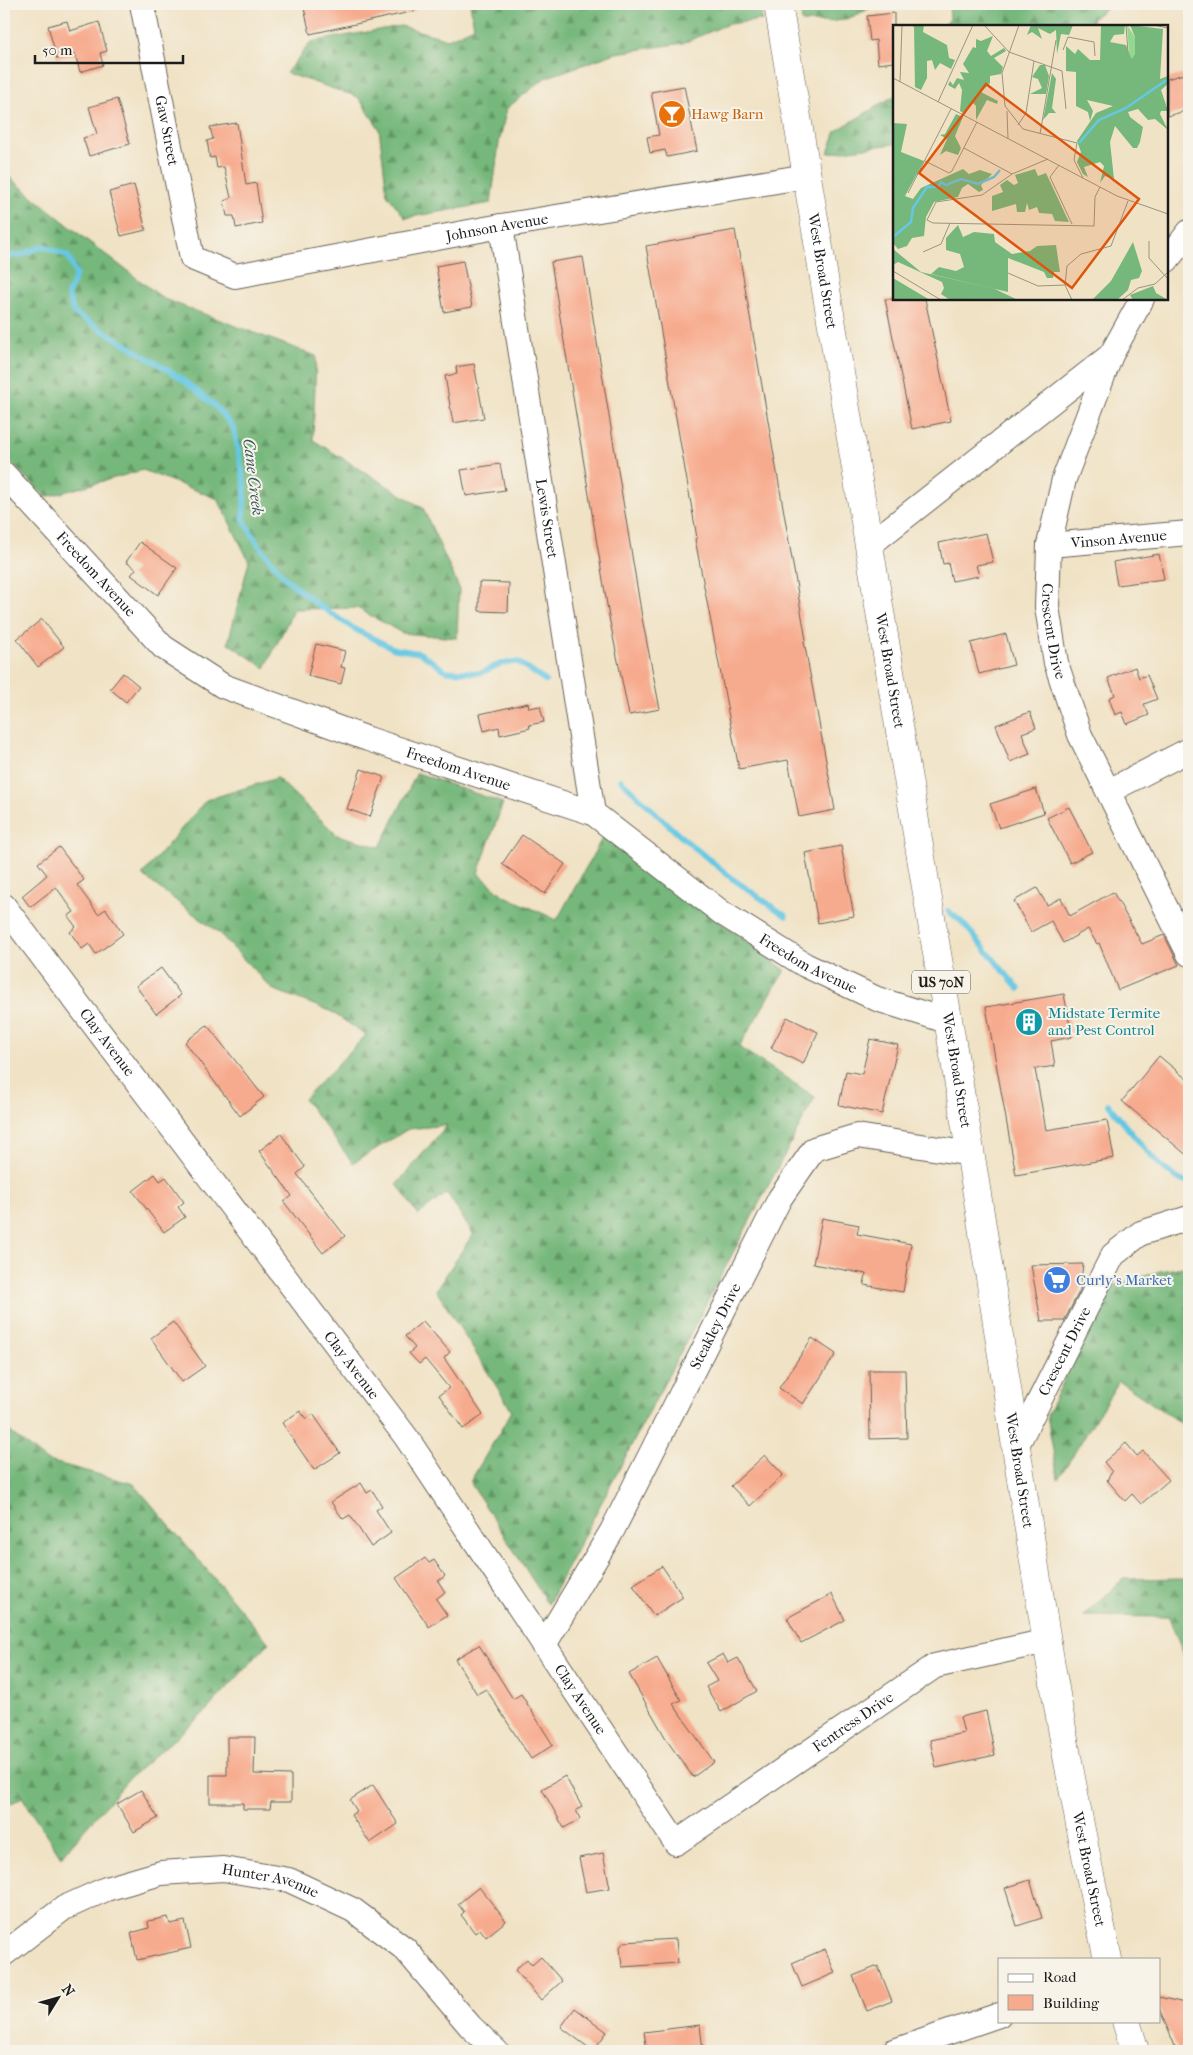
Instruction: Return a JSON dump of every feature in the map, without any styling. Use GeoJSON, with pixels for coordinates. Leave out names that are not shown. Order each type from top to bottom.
{"type":"FeatureCollection","features":[{"type":"Feature","properties":{"kind":"main road","name":"West Broad Street"},"geometry":{"type":"LineString","coordinates":[[778,4],[970,1154],[1047,1641],[1084,1853],[1108,1958]]}},
{"type":"Feature","properties":{"kind":"main road"},"geometry":{"type":"LineString","coordinates":[[1126,2022],[1135,2051]]}},
{"type":"Feature","properties":{"kind":"street","name":"Gaw Street"},"geometry":{"type":"LineString","coordinates":[[142,4],[192,258]]}},
{"type":"Feature","properties":{"kind":"street","name":"Johnson Avenue"},"geometry":{"type":"LineString","coordinates":[[192,258],[235,276],[501,226],[807,176]]}},
{"type":"Feature","properties":{"kind":"street","name":"Lewis Street"},"geometry":{"type":"LineString","coordinates":[[501,226],[593,813]]}},
{"type":"Feature","properties":{"kind":"street"},"geometry":{"type":"LineString","coordinates":[[1168,259],[1189,232]]}},
{"type":"Feature","properties":{"kind":"street","name":"Crescent Drive"},"geometry":{"type":"LineString","coordinates":[[1141,300],[1111,356],[1064,479],[1049,545],[1047,607],[1056,663],[1080,735],[1189,954]]}},
{"type":"Feature","properties":{"kind":"street"},"geometry":{"type":"LineString","coordinates":[[868,546],[1111,356]]}},
{"type":"Feature","properties":{"kind":"street","name":"Freedom Avenue"},"geometry":{"type":"LineString","coordinates":[[4,474],[163,647],[223,686],[368,739],[593,813],[722,913],[805,965],[877,999],[947,1021]]}},
{"type":"Feature","properties":{"kind":"street","name":"Vinson Avenue"},"geometry":{"type":"LineString","coordinates":[[1049,545],[1189,533]]}},
{"type":"Feature","properties":{"kind":"street"},"geometry":{"type":"LineString","coordinates":[[1109,790],[1189,750]]}},
{"type":"Feature","properties":{"kind":"street","name":"Clay Avenue"},"geometry":{"type":"LineString","coordinates":[[4,906],[406,1437],[676,1843]]}},
{"type":"Feature","properties":{"kind":"street","name":"Steakley Drive"},"geometry":{"type":"LineString","coordinates":[[544,1645],[612,1531],[780,1198],[814,1149],[857,1136],[970,1154]]}},
{"type":"Feature","properties":{"kind":"street","name":"Crescent Drive"},"geometry":{"type":"LineString","coordinates":[[1017,1445],[1112,1255],[1141,1233],[1189,1218]]}},
{"type":"Feature","properties":{"kind":"street","name":"Fentress Drive"},"geometry":{"type":"LineString","coordinates":[[676,1843],[935,1666],[1047,1641]]}},
{"type":"Feature","properties":{"kind":"street","name":"Hunter Avenue"},"geometry":{"type":"LineString","coordinates":[[4,1954],[64,1908],[106,1889],[161,1873],[223,1869],[289,1880],[353,1910],[405,1949],[470,2026],[496,2051]]}},
{"type":"Feature","properties":{"kind":"street"},"geometry":{"type":"LineString","coordinates":[[894,2051],[998,2015]]}},
{"type":"Feature","properties":{"kind":"green space"},"geometry":{"type":"Polygon","coordinates":[[[470,4],[760,4],[762,20],[728,24],[683,43],[616,53],[545,78],[507,108],[499,143],[491,203],[405,218],[387,194],[379,128],[358,97],[286,73],[311,42],[401,26],[448,39],[474,27],[470,4]]]}},
{"type":"Feature","properties":{"kind":"green space"},"geometry":{"type":"Polygon","coordinates":[[[800,4],[876,4],[857,15],[841,20],[802,22],[800,4]]]}},
{"type":"Feature","properties":{"kind":"green space"},"geometry":{"type":"Polygon","coordinates":[[[949,4],[1111,4],[1093,18],[1091,25],[945,25],[950,19],[949,4]]]}},
{"type":"Feature","properties":{"kind":"green space"},"geometry":{"type":"Polygon","coordinates":[[[893,97],[893,144],[828,153],[836,131],[893,97]]]}},
{"type":"Feature","properties":{"kind":"green space"},"geometry":{"type":"Polygon","coordinates":[[[4,173],[84,238],[164,299],[316,356],[313,440],[423,508],[459,588],[457,638],[402,633],[357,608],[294,609],[265,668],[228,643],[249,561],[218,499],[143,470],[46,497],[4,456],[4,173]]]}},
{"type":"Feature","properties":{"kind":"green space"},"geometry":{"type":"Polygon","coordinates":[[[417,773],[503,803],[478,873],[503,895],[557,920],[604,835],[785,970],[739,1047],[815,1097],[548,1604],[470,1482],[512,1411],[436,1290],[473,1234],[447,1193],[418,1215],[397,1184],[447,1125],[408,1129],[353,1163],[304,1099],[366,1035],[330,1011],[272,989],[219,933],[142,875],[206,800],[277,778],[337,835],[380,847],[417,773]]]}},
{"type":"Feature","properties":{"kind":"green space"},"geometry":{"type":"Polygon","coordinates":[[[1189,1266],[1189,1429],[1119,1381],[1058,1479],[1047,1415],[1110,1287],[1160,1271],[1189,1266]]]}},
{"type":"Feature","properties":{"kind":"green space"},"geometry":{"type":"Polygon","coordinates":[[[4,1427],[45,1460],[134,1484],[269,1643],[203,1714],[129,1778],[61,1857],[22,1797],[4,1808],[4,1427]]]}},
{"type":"Feature","properties":{"kind":"green space"},"geometry":{"type":"Polygon","coordinates":[[[1189,1578],[1189,1669],[1169,1617],[1084,1616],[1123,1579],[1189,1578]]]}},
{"type":"Feature","properties":{"kind":"building"},"geometry":{"type":"Polygon","coordinates":[[[303,4],[414,4],[415,11],[310,34],[303,4]]]}},
{"type":"Feature","properties":{"kind":"building"},"geometry":{"type":"Polygon","coordinates":[[[894,13],[893,62],[878,64],[876,40],[870,41],[867,16],[894,13]]]}},
{"type":"Feature","properties":{"kind":"building"},"geometry":{"type":"Polygon","coordinates":[[[67,21],[70,31],[99,22],[107,51],[100,53],[103,65],[80,72],[75,54],[57,59],[48,26],[67,21]]]}},
{"type":"Feature","properties":{"kind":"building"},"geometry":{"type":"Polygon","coordinates":[[[1187,73],[1189,82],[1189,110],[1168,116],[1168,79],[1187,73]]]}},
{"type":"Feature","properties":{"kind":"building","name":"Hawg Barn"},"geometry":{"type":"Polygon","coordinates":[[[684,86],[697,151],[667,157],[665,150],[650,153],[647,137],[659,135],[651,92],[684,86]]]}},
{"type":"Feature","properties":{"kind":"building"},"geometry":{"type":"Polygon","coordinates":[[[117,99],[130,144],[89,156],[83,138],[97,134],[89,107],[117,99]]]}},
{"type":"Feature","properties":{"kind":"building"},"geometry":{"type":"Polygon","coordinates":[[[237,123],[246,185],[256,183],[262,223],[236,228],[234,216],[227,216],[224,201],[231,198],[224,167],[217,168],[215,157],[210,158],[207,141],[213,139],[210,127],[237,123]]]}},
{"type":"Feature","properties":{"kind":"building"},"geometry":{"type":"Polygon","coordinates":[[[134,185],[146,230],[121,236],[109,192],[134,185]]]}},
{"type":"Feature","properties":{"kind":"building"},"geometry":{"type":"Polygon","coordinates":[[[735,230],[806,640],[804,641],[835,810],[799,817],[788,760],[739,769],[695,539],[697,538],[646,246],[735,230]]]}},
{"type":"Feature","properties":{"kind":"building"},"geometry":{"type":"Polygon","coordinates":[[[583,257],[643,623],[660,709],[629,715],[609,617],[551,262],[583,257]]]}},
{"type":"Feature","properties":{"kind":"building"},"geometry":{"type":"Polygon","coordinates":[[[463,261],[472,307],[444,312],[436,266],[463,261]]]}},
{"type":"Feature","properties":{"kind":"building"},"geometry":{"type":"Polygon","coordinates":[[[885,299],[925,300],[951,421],[912,429],[885,299]]]}},
{"type":"Feature","properties":{"kind":"building"},"geometry":{"type":"Polygon","coordinates":[[[474,364],[484,418],[453,423],[445,376],[457,374],[456,367],[474,364]]]}},
{"type":"Feature","properties":{"kind":"building"},"geometry":{"type":"Polygon","coordinates":[[[500,464],[505,490],[466,496],[461,470],[500,464]]]}},
{"type":"Feature","properties":{"kind":"building"},"geometry":{"type":"Polygon","coordinates":[[[986,533],[993,562],[976,565],[979,576],[952,581],[948,563],[943,564],[939,543],[986,533]]]}},
{"type":"Feature","properties":{"kind":"building"},"geometry":{"type":"Polygon","coordinates":[[[140,542],[177,568],[158,595],[131,575],[136,569],[126,562],[140,542]]]}},
{"type":"Feature","properties":{"kind":"building"},"geometry":{"type":"Polygon","coordinates":[[[1159,554],[1164,579],[1117,585],[1113,562],[1159,554]]]}},
{"type":"Feature","properties":{"kind":"building"},"geometry":{"type":"Polygon","coordinates":[[[479,582],[509,583],[508,612],[479,611],[479,582]]]}},
{"type":"Feature","properties":{"kind":"building"},"geometry":{"type":"Polygon","coordinates":[[[42,619],[64,647],[38,667],[17,639],[42,619]]]}},
{"type":"Feature","properties":{"kind":"building"},"geometry":{"type":"Polygon","coordinates":[[[1006,634],[1014,665],[979,674],[971,643],[1006,634]]]}},
{"type":"Feature","properties":{"kind":"building"},"geometry":{"type":"Polygon","coordinates":[[[316,644],[345,651],[341,667],[345,668],[341,684],[308,676],[316,644]]]}},
{"type":"Feature","properties":{"kind":"building"},"geometry":{"type":"Polygon","coordinates":[[[1135,667],[1139,678],[1147,675],[1157,699],[1144,704],[1149,715],[1127,724],[1122,712],[1115,715],[1109,698],[1115,695],[1108,678],[1135,667]]]}},
{"type":"Feature","properties":{"kind":"building"},"geometry":{"type":"Polygon","coordinates":[[[123,673],[139,686],[126,702],[110,689],[123,673]]]}},
{"type":"Feature","properties":{"kind":"building"},"geometry":{"type":"Polygon","coordinates":[[[528,703],[529,708],[540,706],[544,722],[529,725],[530,728],[500,735],[499,727],[484,731],[480,714],[528,703]]]}},
{"type":"Feature","properties":{"kind":"building"},"geometry":{"type":"Polygon","coordinates":[[[1030,712],[1036,728],[1022,733],[1030,754],[1010,762],[996,725],[1030,712]]]}},
{"type":"Feature","properties":{"kind":"building"},"geometry":{"type":"Polygon","coordinates":[[[361,769],[384,777],[370,817],[347,809],[361,769]]]}},
{"type":"Feature","properties":{"kind":"building"},"geometry":{"type":"Polygon","coordinates":[[[1036,789],[1044,813],[999,828],[990,804],[1036,789]]]}},
{"type":"Feature","properties":{"kind":"building"},"geometry":{"type":"Polygon","coordinates":[[[1069,807],[1092,852],[1070,863],[1047,818],[1069,807]]]}},
{"type":"Feature","properties":{"kind":"building"},"geometry":{"type":"Polygon","coordinates":[[[522,835],[565,864],[545,894],[502,864],[522,835]]]}},
{"type":"Feature","properties":{"kind":"building"},"geometry":{"type":"Polygon","coordinates":[[[841,846],[854,916],[818,923],[805,853],[841,846]]]}},
{"type":"Feature","properties":{"kind":"building"},"geometry":{"type":"Polygon","coordinates":[[[59,847],[84,880],[77,885],[98,914],[106,909],[123,934],[96,954],[89,944],[82,949],[70,932],[76,927],[68,916],[74,912],[56,887],[30,907],[22,896],[47,875],[38,863],[59,847]]]}},
{"type":"Feature","properties":{"kind":"building"},"geometry":{"type":"Polygon","coordinates":[[[1037,888],[1047,905],[1061,898],[1070,916],[1113,892],[1142,944],[1164,935],[1179,965],[1118,990],[1099,943],[1097,944],[1088,929],[1063,943],[1051,921],[1031,932],[1014,901],[1037,888]]]}},
{"type":"Feature","properties":{"kind":"building"},"geometry":{"type":"Polygon","coordinates":[[[161,968],[181,995],[156,1014],[136,986],[161,968]]]}},
{"type":"Feature","properties":{"kind":"building"},"geometry":{"type":"Polygon","coordinates":[[[1064,994],[1072,1037],[1051,1041],[1055,1066],[1035,1069],[1046,1130],[1107,1120],[1114,1158],[1016,1175],[986,1007],[1064,994]]]}},
{"type":"Feature","properties":{"kind":"building"},"geometry":{"type":"Polygon","coordinates":[[[787,1017],[818,1032],[803,1064],[771,1048],[787,1017]]]}},
{"type":"Feature","properties":{"kind":"building"},"geometry":{"type":"Polygon","coordinates":[[[207,1025],[264,1097],[240,1116],[185,1042],[207,1025]]]}},
{"type":"Feature","properties":{"kind":"building"},"geometry":{"type":"Polygon","coordinates":[[[870,1039],[898,1045],[882,1114],[839,1105],[846,1071],[862,1074],[870,1039]]]}},
{"type":"Feature","properties":{"kind":"building"},"geometry":{"type":"Polygon","coordinates":[[[1159,1056],[1189,1081],[1189,1157],[1122,1101],[1159,1056]]]}},
{"type":"Feature","properties":{"kind":"building"},"geometry":{"type":"Polygon","coordinates":[[[281,1134],[305,1167],[297,1174],[345,1236],[323,1253],[284,1202],[292,1196],[259,1151],[281,1134]]]}},
{"type":"Feature","properties":{"kind":"building"},"geometry":{"type":"Polygon","coordinates":[[[155,1174],[160,1181],[166,1177],[184,1202],[178,1207],[185,1217],[164,1232],[133,1191],[155,1174]]]}},
{"type":"Feature","properties":{"kind":"building"},"geometry":{"type":"Polygon","coordinates":[[[822,1218],[859,1225],[857,1234],[911,1244],[903,1292],[864,1285],[866,1274],[813,1264],[822,1218]]]}},
{"type":"Feature","properties":{"kind":"building","name":"Curly's Market"},"geometry":{"type":"Polygon","coordinates":[[[1083,1264],[1080,1290],[1064,1321],[1041,1321],[1031,1265],[1083,1264]]]}},
{"type":"Feature","properties":{"kind":"building"},"geometry":{"type":"Polygon","coordinates":[[[423,1321],[450,1352],[444,1358],[483,1415],[463,1429],[439,1395],[449,1388],[425,1359],[419,1364],[409,1353],[415,1348],[405,1336],[423,1321]]]}},
{"type":"Feature","properties":{"kind":"building"},"geometry":{"type":"Polygon","coordinates":[[[173,1322],[205,1366],[182,1382],[151,1338],[173,1322]]]}},
{"type":"Feature","properties":{"kind":"building"},"geometry":{"type":"Polygon","coordinates":[[[812,1338],[836,1354],[803,1404],[779,1388],[812,1338]]]}},
{"type":"Feature","properties":{"kind":"building"},"geometry":{"type":"Polygon","coordinates":[[[869,1370],[905,1370],[907,1438],[870,1439],[869,1370]]]}},
{"type":"Feature","properties":{"kind":"building"},"geometry":{"type":"Polygon","coordinates":[[[300,1411],[306,1419],[313,1414],[340,1453],[314,1470],[282,1423],[300,1411]]]}},
{"type":"Feature","properties":{"kind":"building"},"geometry":{"type":"Polygon","coordinates":[[[1126,1443],[1137,1456],[1143,1451],[1169,1480],[1141,1504],[1132,1494],[1125,1501],[1107,1480],[1112,1472],[1104,1462],[1126,1443]]]}},
{"type":"Feature","properties":{"kind":"building"},"geometry":{"type":"Polygon","coordinates":[[[765,1455],[783,1475],[750,1506],[731,1486],[765,1455]]]}},
{"type":"Feature","properties":{"kind":"building"},"geometry":{"type":"Polygon","coordinates":[[[361,1483],[367,1493],[372,1490],[382,1506],[376,1510],[391,1533],[371,1547],[350,1515],[343,1519],[331,1502],[361,1483]]]}},
{"type":"Feature","properties":{"kind":"building"},"geometry":{"type":"Polygon","coordinates":[[[425,1558],[429,1563],[434,1560],[445,1576],[438,1581],[445,1592],[436,1599],[447,1615],[429,1627],[396,1578],[425,1558]]]}},
{"type":"Feature","properties":{"kind":"building"},"geometry":{"type":"Polygon","coordinates":[[[662,1566],[683,1597],[654,1616],[633,1585],[662,1566]]]}},
{"type":"Feature","properties":{"kind":"building"},"geometry":{"type":"Polygon","coordinates":[[[832,1594],[845,1620],[801,1643],[787,1618],[832,1594]]]}},
{"type":"Feature","properties":{"kind":"building"},"geometry":{"type":"Polygon","coordinates":[[[479,1645],[513,1699],[521,1694],[553,1745],[531,1759],[486,1689],[477,1694],[455,1659],[479,1645]]]}},
{"type":"Feature","properties":{"kind":"building"},"geometry":{"type":"Polygon","coordinates":[[[723,1654],[728,1663],[738,1658],[757,1691],[721,1712],[706,1687],[717,1681],[706,1663],[723,1654]]]}},
{"type":"Feature","properties":{"kind":"building"},"geometry":{"type":"Polygon","coordinates":[[[657,1658],[681,1700],[673,1704],[714,1762],[693,1777],[668,1742],[629,1674],[657,1658]]]}},
{"type":"Feature","properties":{"kind":"building"},"geometry":{"type":"Polygon","coordinates":[[[986,1711],[995,1755],[936,1768],[930,1740],[964,1733],[960,1717],[986,1711]]]}},
{"type":"Feature","properties":{"kind":"building"},"geometry":{"type":"Polygon","coordinates":[[[227,1737],[255,1737],[254,1774],[291,1775],[291,1802],[271,1802],[270,1809],[243,1809],[243,1803],[210,1803],[210,1775],[227,1775],[227,1737]]]}},
{"type":"Feature","properties":{"kind":"building"},"geometry":{"type":"Polygon","coordinates":[[[565,1776],[582,1807],[576,1810],[580,1819],[564,1828],[542,1789],[565,1776]]]}},
{"type":"Feature","properties":{"kind":"building"},"geometry":{"type":"Polygon","coordinates":[[[373,1785],[398,1824],[370,1843],[351,1815],[357,1811],[350,1800],[373,1785]]]}},
{"type":"Feature","properties":{"kind":"building"},"geometry":{"type":"Polygon","coordinates":[[[141,1790],[158,1818],[134,1832],[117,1804],[141,1790]]]}},
{"type":"Feature","properties":{"kind":"building"},"geometry":{"type":"Polygon","coordinates":[[[603,1853],[610,1888],[586,1892],[579,1858],[603,1853]]]}},
{"type":"Feature","properties":{"kind":"building"},"geometry":{"type":"Polygon","coordinates":[[[1030,1880],[1042,1918],[1017,1926],[1005,1888],[1030,1880]]]}},
{"type":"Feature","properties":{"kind":"building"},"geometry":{"type":"Polygon","coordinates":[[[479,1887],[506,1921],[486,1937],[480,1929],[475,1933],[461,1915],[464,1912],[458,1904],[479,1887]]]}},
{"type":"Feature","properties":{"kind":"building"},"geometry":{"type":"Polygon","coordinates":[[[168,1917],[170,1924],[185,1921],[191,1948],[137,1960],[131,1933],[149,1928],[148,1921],[168,1917]]]}},
{"type":"Feature","properties":{"kind":"building"},"geometry":{"type":"Polygon","coordinates":[[[676,1939],[678,1963],[622,1967],[620,1947],[624,1942],[676,1939]]]}},
{"type":"Feature","properties":{"kind":"building"},"geometry":{"type":"Polygon","coordinates":[[[825,1949],[835,1973],[802,1987],[792,1963],[825,1949]]]}},
{"type":"Feature","properties":{"kind":"building"},"geometry":{"type":"Polygon","coordinates":[[[541,1957],[562,1981],[541,2000],[515,1970],[527,1959],[532,1965],[541,1957]]]}},
{"type":"Feature","properties":{"kind":"building"},"geometry":{"type":"Polygon","coordinates":[[[878,1966],[892,2001],[867,2011],[853,1976],[878,1966]]]}},
{"type":"Feature","properties":{"kind":"building"},"geometry":{"type":"Polygon","coordinates":[[[1160,1997],[1189,2004],[1189,2051],[1177,2051],[1160,2010],[1160,1997]]]}},
{"type":"Feature","properties":{"kind":"building"},"geometry":{"type":"Polygon","coordinates":[[[575,2008],[607,2032],[593,2051],[561,2027],[575,2008]]]}},
{"type":"Feature","properties":{"kind":"building"},"geometry":{"type":"Polygon","coordinates":[[[700,2025],[703,2051],[647,2051],[644,2032],[700,2025]]]}},
{"type":"Feature","properties":{"kind":"waterway","name":"Cane Creek"},"geometry":{"type":"LineString","coordinates":[[4,257],[20,255],[43,246],[68,256],[76,275],[68,294],[74,313],[178,376],[215,406],[234,428],[245,488],[243,518],[257,543],[285,578],[317,604],[356,630],[395,649],[420,653],[446,671],[481,673],[502,663],[518,662],[546,681]]}},
{"type":"Feature","properties":{"kind":"waterway"},"geometry":{"type":"LineString","coordinates":[[621,780],[678,834],[733,879],[786,916]]}},
{"type":"Feature","properties":{"kind":"waterway"},"geometry":{"type":"LineString","coordinates":[[948,911],[962,922],[1019,989]]}},
{"type":"Feature","properties":{"kind":"waterway"},"geometry":{"type":"LineString","coordinates":[[1108,1104],[1157,1162],[1168,1172],[1189,1183]]}},
{"type":"Feature","properties":{"kind":"place","name":"Hawg Barn"},"geometry":{"type":"Point","coordinates":[672,114]}},
{"type":"Feature","properties":{"kind":"place","name":"Midstate Termite and Pest Control"},"geometry":{"type":"Point","coordinates":[1029,1022]}},
{"type":"Feature","properties":{"kind":"place","name":"Curly's Market"},"geometry":{"type":"Point","coordinates":[1057,1280]}}]}
